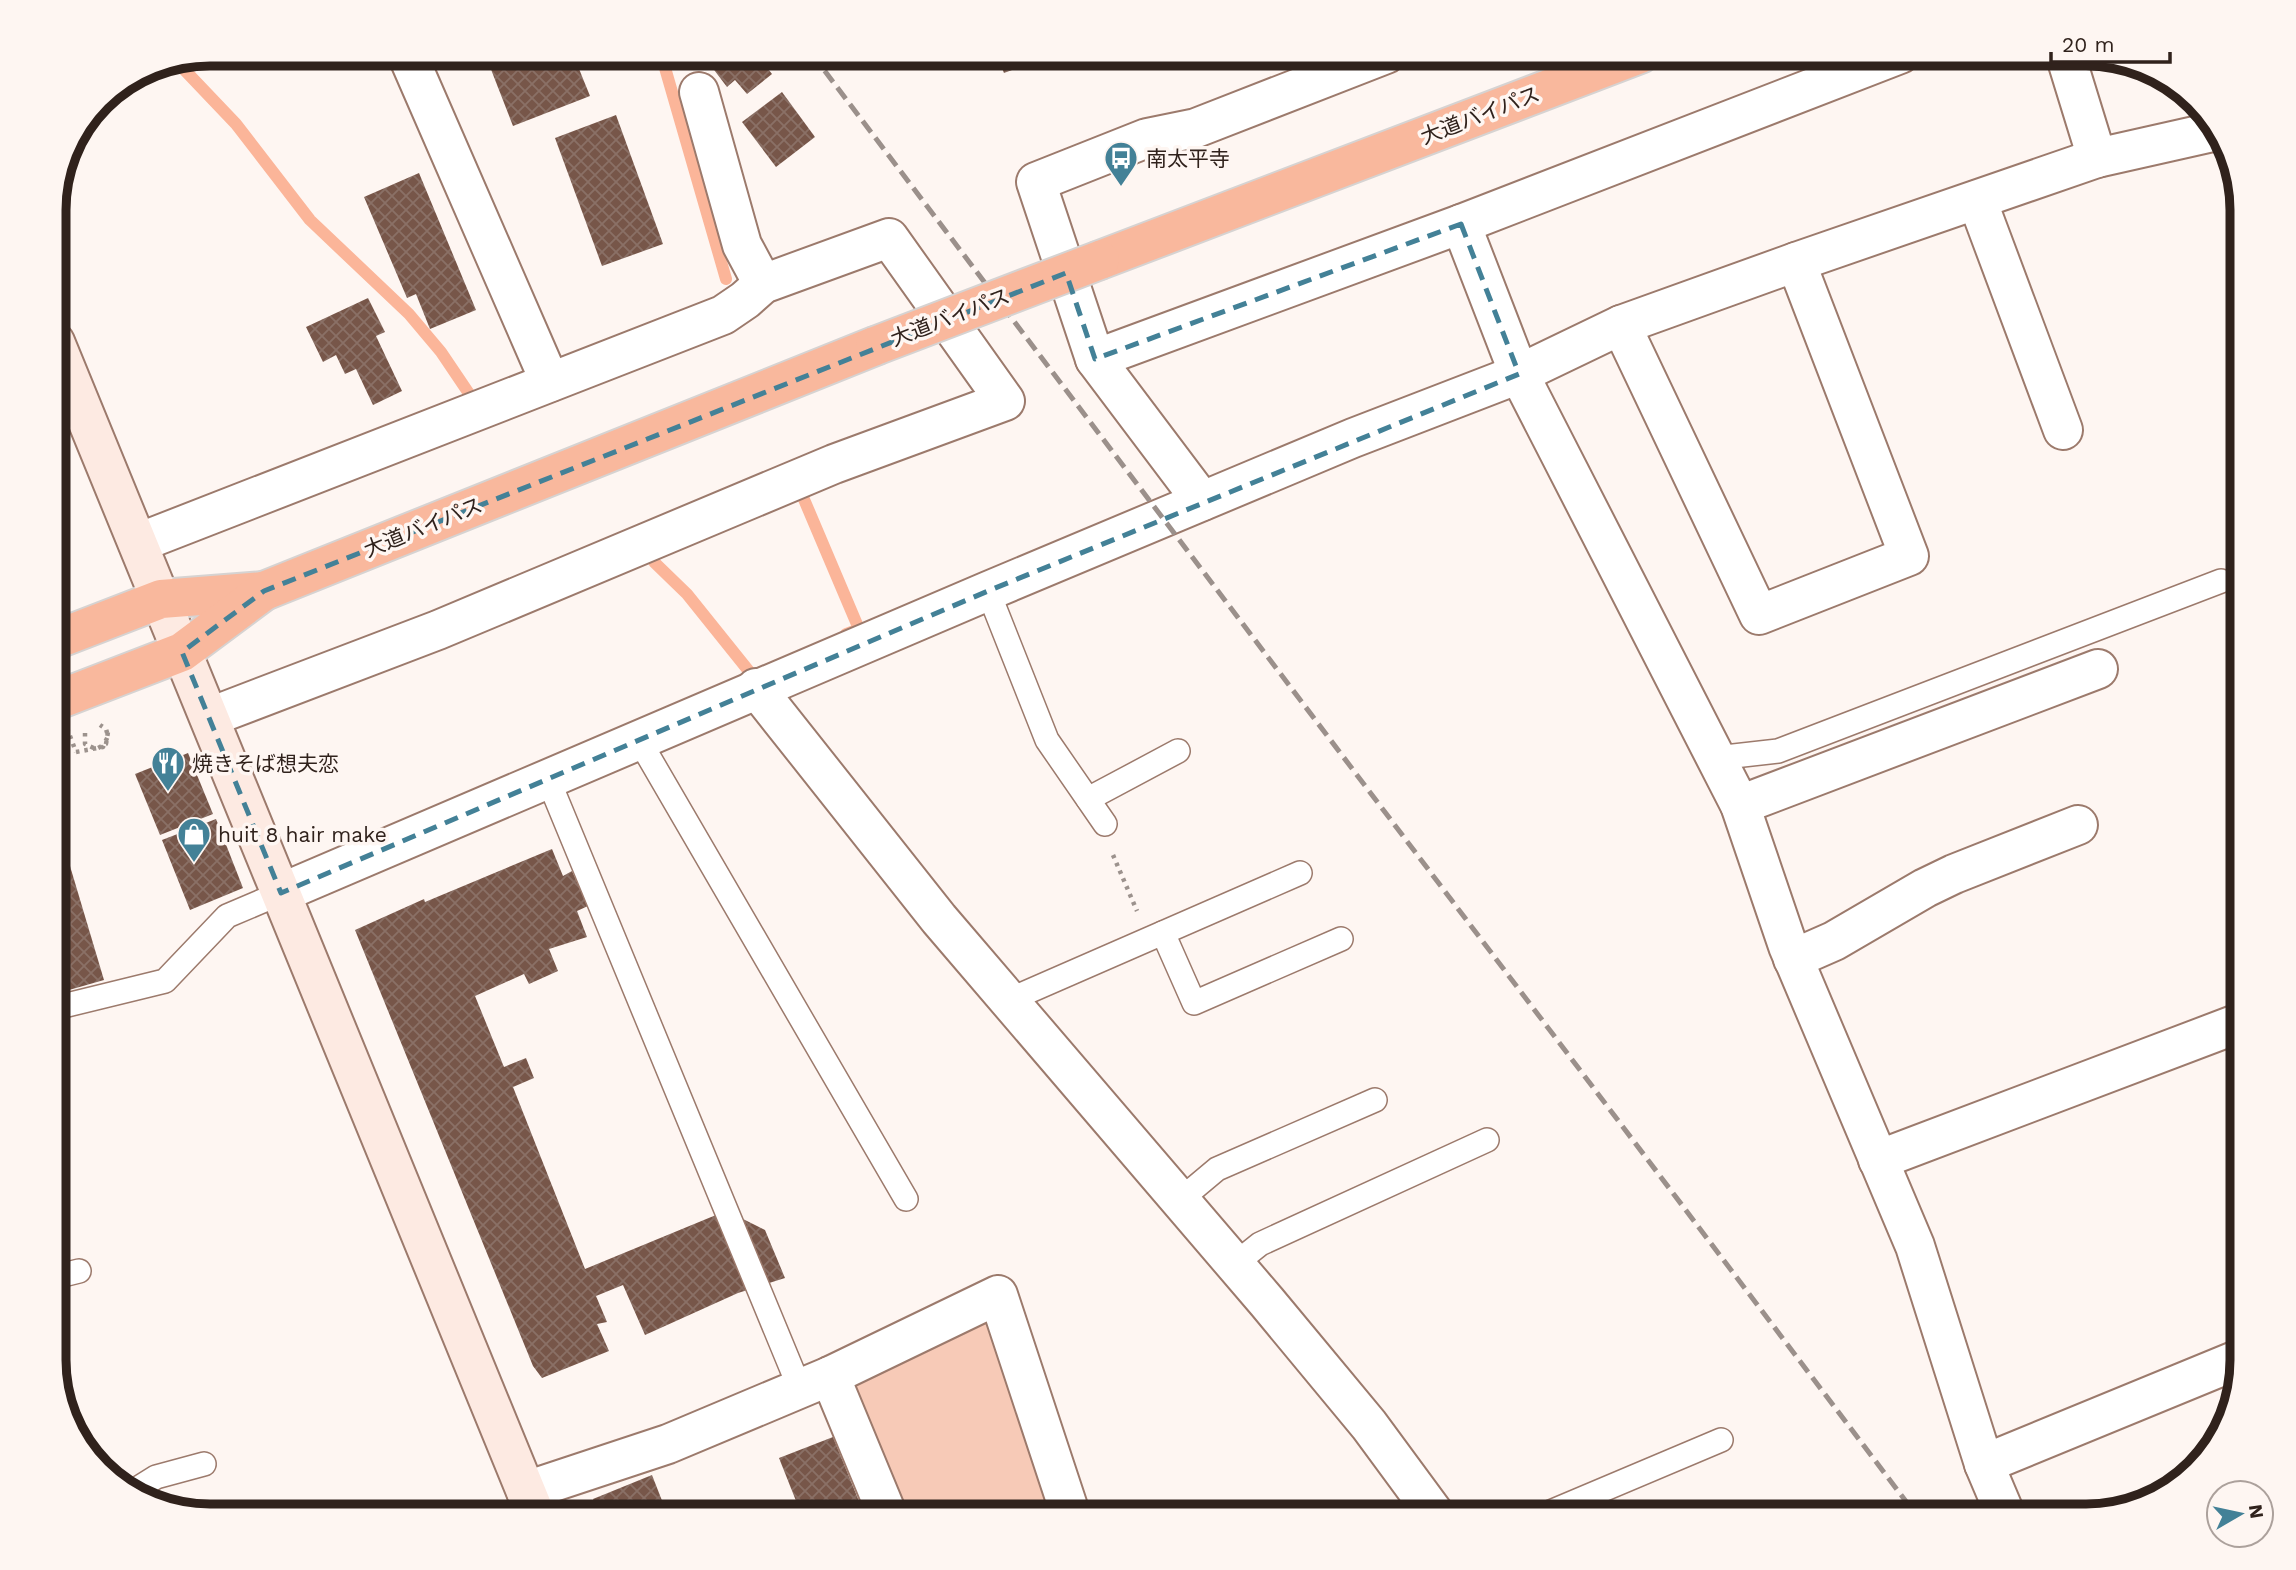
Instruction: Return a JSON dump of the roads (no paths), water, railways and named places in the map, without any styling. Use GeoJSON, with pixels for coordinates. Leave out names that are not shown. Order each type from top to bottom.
{"type":"FeatureCollection","features":[{"type":"Feature","properties":{"kind":"highway","name":"大道バイパス"},"geometry":{"type":"LineString","coordinates":[[67,697],[182,652],[264,590],[875,346],[1608,66]]}},
{"type":"Feature","properties":{"kind":"highway","name":"大道バイパス"},"geometry":{"type":"LineString","coordinates":[[67,635],[161,599],[264,590]]}},
{"type":"Feature","properties":{"kind":"street"},"geometry":{"type":"LineString","coordinates":[[1202,501],[1095,359],[1036,182],[1147,138],[1196,128],[1354,66]]}},
{"type":"Feature","properties":{"kind":"street"},"geometry":{"type":"LineString","coordinates":[[1095,359],[1461,224],[1869,66]]}},
{"type":"Feature","properties":{"kind":"street"},"geometry":{"type":"LineString","coordinates":[[2069,66],[2097,158]]}},
{"type":"Feature","properties":{"kind":"street"},"geometry":{"type":"LineString","coordinates":[[413,67],[550,382]]}},
{"type":"Feature","properties":{"kind":"street"},"geometry":{"type":"LineString","coordinates":[[699,92],[742,245],[763,284]]}},
{"type":"Feature","properties":{"kind":"street"},"geometry":{"type":"LineString","coordinates":[[281,893],[756,688],[1202,501],[1353,438],[1519,374],[1621,325],[2097,158],[2207,133]]}},
{"type":"Feature","properties":{"kind":"street"},"geometry":{"type":"LineString","coordinates":[[1977,200],[2063,430]]}},
{"type":"Feature","properties":{"kind":"street"},"geometry":{"type":"LineString","coordinates":[[1461,224],[1519,374],[1740,805],[1793,959],[1915,1246],[1984,1464],[2001,1504]]}},
{"type":"Feature","properties":{"kind":"street"},"geometry":{"type":"LineString","coordinates":[[138,543],[723,315],[763,284],[889,239],[1005,401],[751,496],[475,615],[209,717]]}},
{"type":"Feature","properties":{"kind":"street"},"geometry":{"type":"LineString","coordinates":[[1621,325],[1759,615],[1909,556],[1796,262]]}},
{"type":"Feature","properties":{"kind":"street"},"geometry":{"type":"LineString","coordinates":[[67,371],[531,1503],[815,1382],[998,1295],[1067,1504]]}},
{"type":"Feature","properties":{"kind":"street"},"geometry":{"type":"LineString","coordinates":[[1740,805],[2098,669]]}},
{"type":"Feature","properties":{"kind":"street"},"geometry":{"type":"LineString","coordinates":[[756,688],[939,919],[1235,1264],[1369,1425],[1427,1504]]}},
{"type":"Feature","properties":{"kind":"street"},"geometry":{"type":"LineString","coordinates":[[1793,959],[1834,941],[1924,888],[2078,825]]}},
{"type":"Feature","properties":{"kind":"street"},"geometry":{"type":"LineString","coordinates":[[1878,1160],[2230,1027]]}},
{"type":"Feature","properties":{"kind":"street"},"geometry":{"type":"LineString","coordinates":[[1984,1464],[2230,1363]]}},
{"type":"Feature","properties":{"kind":"street"},"geometry":{"type":"LineString","coordinates":[[815,1382],[881,1504]]}},
{"type":"Feature","properties":{"kind":"lane"},"geometry":{"type":"LineString","coordinates":[[1716,758],[1778,751],[2221,581]]}},
{"type":"Feature","properties":{"kind":"lane"},"geometry":{"type":"LineString","coordinates":[[988,591],[1047,740],[1105,824]]}},
{"type":"Feature","properties":{"kind":"lane"},"geometry":{"type":"LineString","coordinates":[[639,740],[906,1199]]}},
{"type":"Feature","properties":{"kind":"lane"},"geometry":{"type":"LineString","coordinates":[[1088,799],[1178,751]]}},
{"type":"Feature","properties":{"kind":"lane"},"geometry":{"type":"LineString","coordinates":[[548,779],[815,1382]]}},
{"type":"Feature","properties":{"kind":"lane"},"geometry":{"type":"LineString","coordinates":[[1009,1000],[1300,873]]}},
{"type":"Feature","properties":{"kind":"lane"},"geometry":{"type":"LineString","coordinates":[[67,1005],[165,981],[227,916],[281,893]]}},
{"type":"Feature","properties":{"kind":"lane"},"geometry":{"type":"LineString","coordinates":[[1156,936],[1194,1003],[1341,939]]}},
{"type":"Feature","properties":{"kind":"lane"},"geometry":{"type":"LineString","coordinates":[[1180,1200],[1217,1169],[1375,1100]]}},
{"type":"Feature","properties":{"kind":"lane"},"geometry":{"type":"LineString","coordinates":[[1235,1264],[1260,1244],[1487,1140]]}},
{"type":"Feature","properties":{"kind":"lane"},"geometry":{"type":"LineString","coordinates":[[67,1274],[79,1271]]}},
{"type":"Feature","properties":{"kind":"lane"},"geometry":{"type":"LineString","coordinates":[[1569,1504],[1721,1440]]}},
{"type":"Feature","properties":{"kind":"lane"},"geometry":{"type":"LineString","coordinates":[[142,1486],[156,1477],[204,1464]]}},
{"type":"Feature","properties":{"kind":"waterway"},"geometry":{"type":"LineString","coordinates":[[665,67],[726,279]]}},
{"type":"Feature","properties":{"kind":"waterway"},"geometry":{"type":"LineString","coordinates":[[183,69],[236,124],[310,220],[409,314],[441,352],[470,395]]}},
{"type":"Feature","properties":{"kind":"waterway"},"geometry":{"type":"LineString","coordinates":[[803,497],[859,629],[846,634]]}},
{"type":"Feature","properties":{"kind":"waterway"},"geometry":{"type":"LineString","coordinates":[[654,562],[687,594],[752,675]]}},
{"type":"Feature","properties":{"kind":"railway"},"geometry":{"type":"LineString","coordinates":[[822,67],[1908,1504]]}},
{"type":"Feature","properties":{"kind":"place","name":"南太平寺"},"geometry":{"type":"Point","coordinates":[1121,188]}},
{"type":"Feature","properties":{"kind":"place","name":"焼きそば想夫恋"},"geometry":{"type":"Point","coordinates":[168,793]}},
{"type":"Feature","properties":{"kind":"place","name":"huit 8 hair make"},"geometry":{"type":"Point","coordinates":[194,864]}}]}
